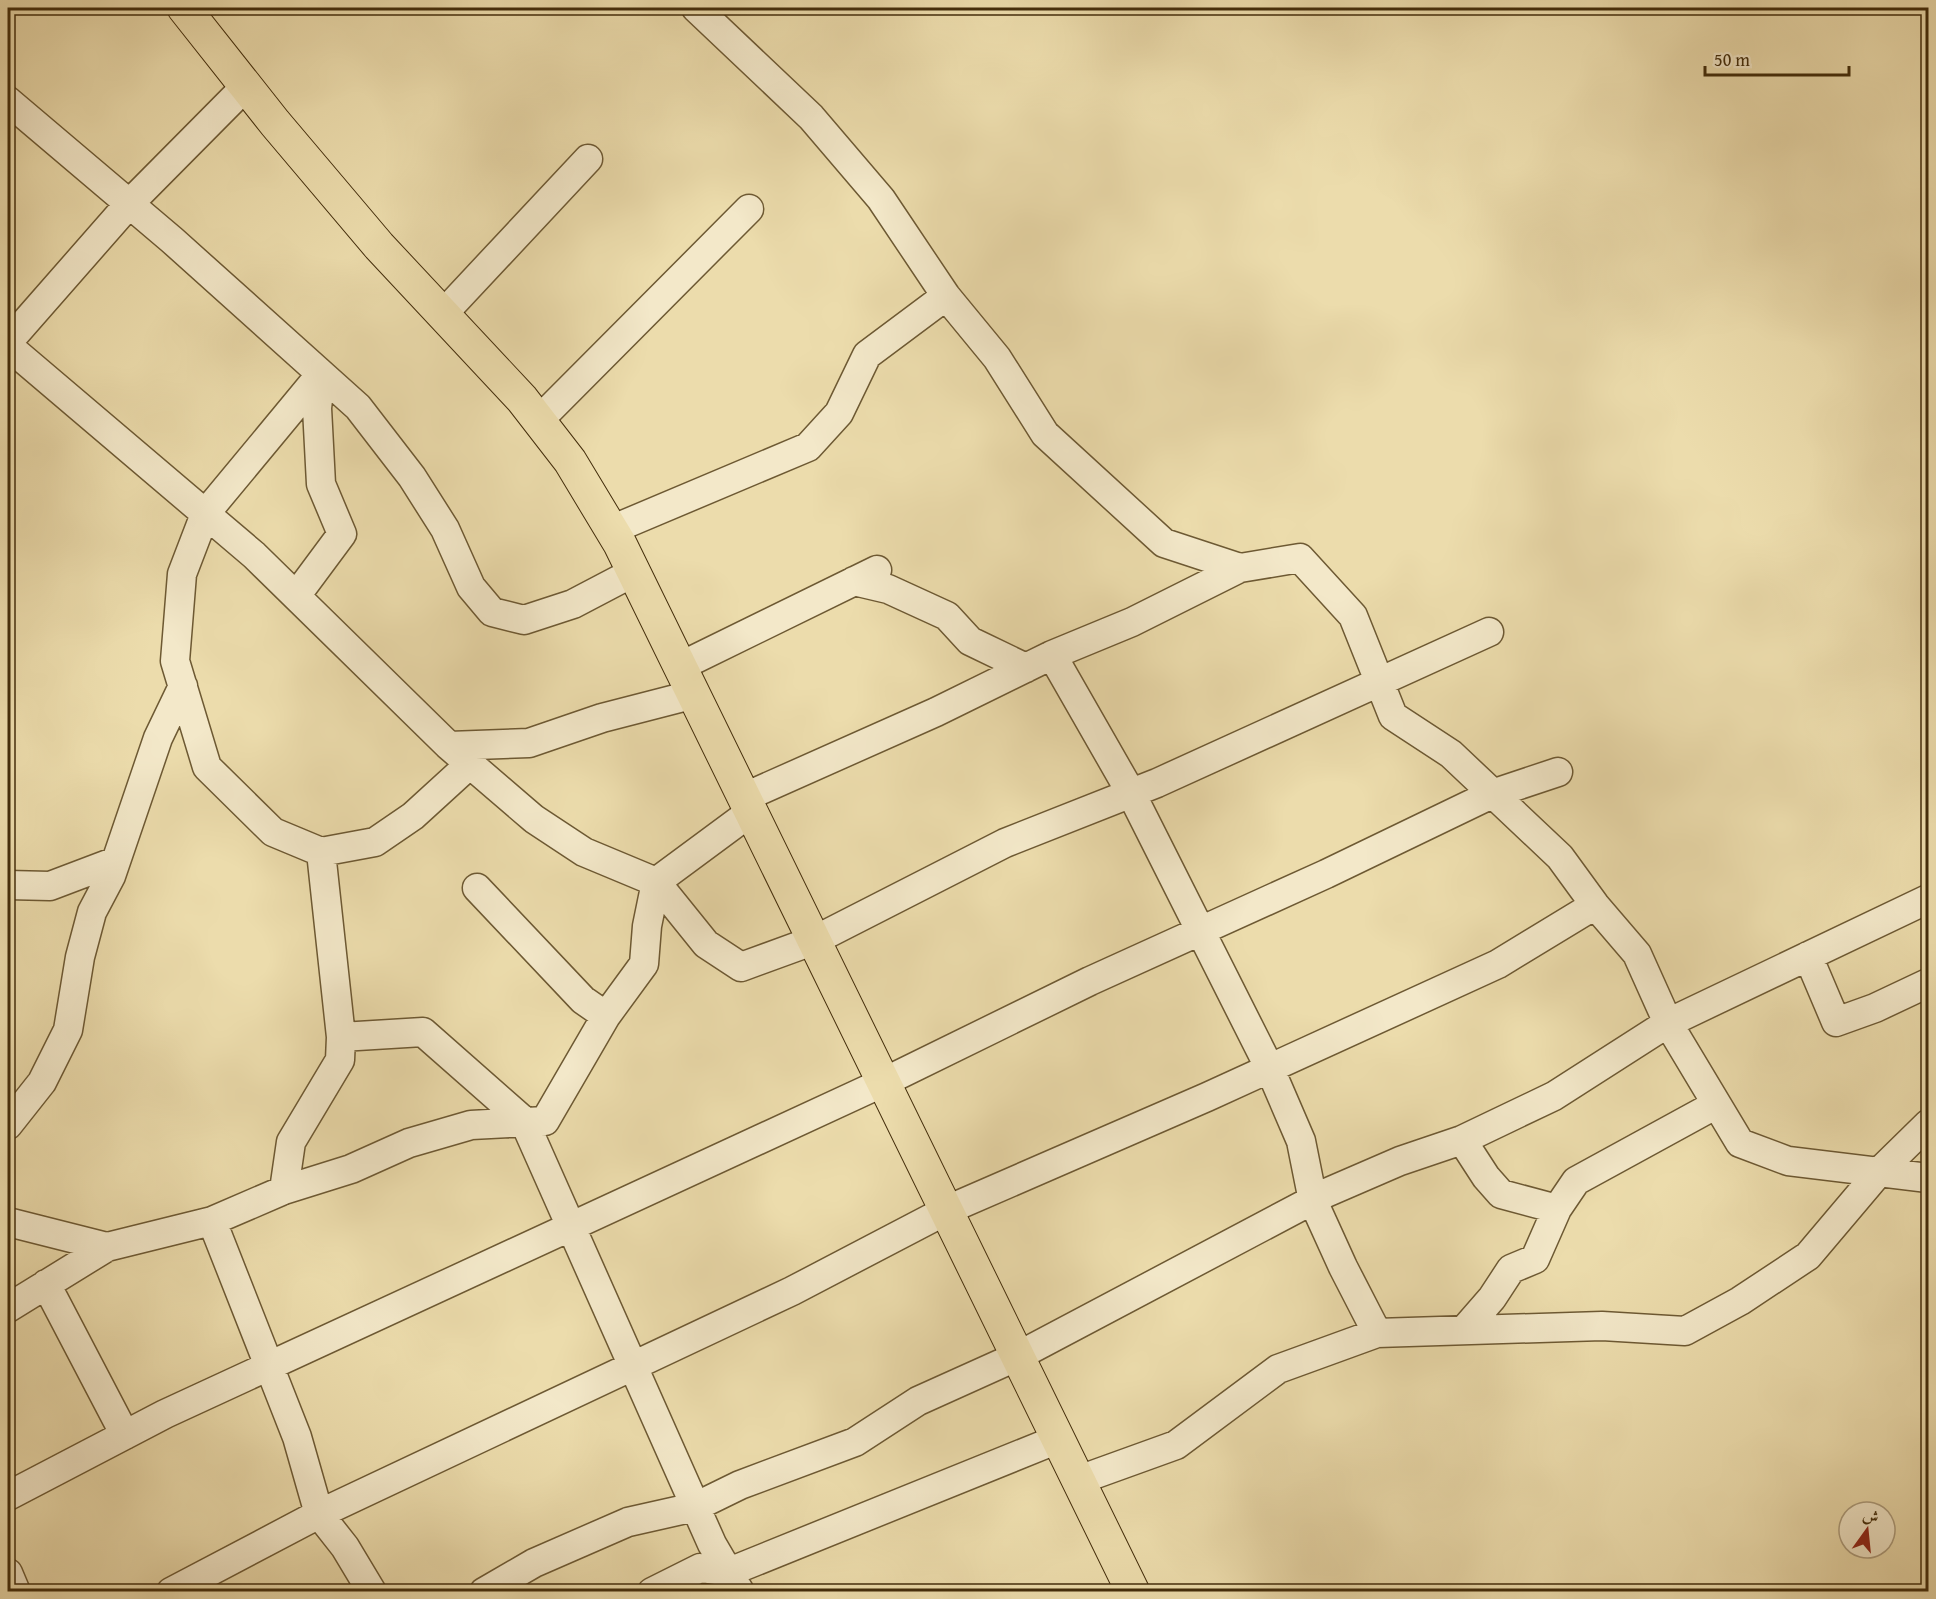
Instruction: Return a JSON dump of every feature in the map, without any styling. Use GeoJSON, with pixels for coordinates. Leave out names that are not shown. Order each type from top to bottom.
{"type":"FeatureCollection","features":[{"type":"Feature","properties":{"kind":"main road"},"geometry":{"type":"LineString","coordinates":[[184,8],[379,246],[522,399],[570,461],[634,572],[688,680],[1133,1592]]}},
{"type":"Feature","properties":{"kind":"street"},"geometry":{"type":"LineString","coordinates":[[696,8],[819,126],[881,199],[946,296],[997,358],[1045,434],[1164,543],[1240,568]]}},
{"type":"Feature","properties":{"kind":"street"},"geometry":{"type":"LineString","coordinates":[[246,86],[129,204],[8,344],[254,555],[449,746],[534,819],[584,852],[656,882],[706,944],[741,967],[815,940],[1005,843],[1131,793],[1489,632]]}},
{"type":"Feature","properties":{"kind":"street"},"geometry":{"type":"LineString","coordinates":[[8,101],[129,204],[358,407],[412,477],[445,529],[471,587],[492,612],[524,620],[573,604],[634,572]]}},
{"type":"Feature","properties":{"kind":"street"},"geometry":{"type":"LineString","coordinates":[[443,314],[588,159]]}},
{"type":"Feature","properties":{"kind":"street"},"geometry":{"type":"LineString","coordinates":[[538,421],[749,209]]}},
{"type":"Feature","properties":{"kind":"street"},"geometry":{"type":"LineString","coordinates":[[611,530],[808,447],[838,412],[867,356],[946,296]]}},
{"type":"Feature","properties":{"kind":"street"},"geometry":{"type":"LineString","coordinates":[[321,374],[206,514],[182,574],[175,661],[207,767],[273,831],[321,852],[375,842],[413,816],[470,764]]}},
{"type":"Feature","properties":{"kind":"street"},"geometry":{"type":"LineString","coordinates":[[296,596],[342,534],[321,484],[317,408],[321,374]]}},
{"type":"Feature","properties":{"kind":"street"},"geometry":{"type":"LineString","coordinates":[[11,1303],[107,1247],[212,1221],[284,1190],[351,1169],[409,1143],[471,1125],[545,1121],[606,1016],[644,964],[647,926],[656,882],[749,804],[1052,655],[1131,622],[1240,568],[1300,558],[1353,616],[1393,716],[1451,754],[1560,857],[1595,905],[1637,954],[1668,1023],[1715,1105],[1740,1143],[1788,1161],[1929,1178]]}},
{"type":"Feature","properties":{"kind":"street"},"geometry":{"type":"LineString","coordinates":[[449,746],[529,743],[602,718],[688,680],[865,575],[888,589],[947,616],[970,641],[1026,668]]}},
{"type":"Feature","properties":{"kind":"street"},"geometry":{"type":"LineString","coordinates":[[1052,655],[1131,793],[1269,1069],[1301,1141],[1313,1201],[1343,1268],[1377,1333]]}},
{"type":"Feature","properties":{"kind":"street"},"geometry":{"type":"LineString","coordinates":[[8,1125],[42,1082],[68,1030],[80,957],[92,912],[116,861],[158,738],[183,686]]}},
{"type":"Feature","properties":{"kind":"street"},"geometry":{"type":"LineString","coordinates":[[8,1496],[125,1434],[884,1082],[1090,981],[1492,794],[1558,772]]}},
{"type":"Feature","properties":{"kind":"street"},"geometry":{"type":"LineString","coordinates":[[284,1190],[291,1142],[340,1060],[341,1037],[327,931],[321,852]]}},
{"type":"Feature","properties":{"kind":"street"},"geometry":{"type":"LineString","coordinates":[[8,885],[50,886],[116,861]]}},
{"type":"Feature","properties":{"kind":"street"},"geometry":{"type":"LineString","coordinates":[[477,888],[583,1000],[606,1016]]}},
{"type":"Feature","properties":{"kind":"street"},"geometry":{"type":"LineString","coordinates":[[484,1592],[534,1563],[628,1522],[695,1507],[740,1485],[855,1442],[918,1401],[1018,1356],[1313,1201],[1400,1161],[1462,1140],[1554,1096],[1668,1023],[1929,899]]}},
{"type":"Feature","properties":{"kind":"street"},"geometry":{"type":"LineString","coordinates":[[171,1592],[319,1514],[632,1364],[792,1291],[947,1210],[1269,1069],[1498,964],[1595,905]]}},
{"type":"Feature","properties":{"kind":"street"},"geometry":{"type":"LineString","coordinates":[[1808,956],[1836,1022],[1875,1008],[1929,983]]}},
{"type":"Feature","properties":{"kind":"street"},"geometry":{"type":"LineString","coordinates":[[341,1037],[423,1032],[524,1121],[695,1507],[712,1544],[735,1582]]}},
{"type":"Feature","properties":{"kind":"street"},"geometry":{"type":"LineString","coordinates":[[1465,1329],[1492,1298],[1511,1269],[1535,1259],[1557,1209],[1576,1181],[1715,1105]]}},
{"type":"Feature","properties":{"kind":"street"},"geometry":{"type":"LineString","coordinates":[[1079,1480],[1176,1445],[1278,1369],[1377,1333],[1602,1326],[1685,1330],[1740,1301],[1808,1256],[1879,1172],[1929,1124]]}},
{"type":"Feature","properties":{"kind":"street"},"geometry":{"type":"LineString","coordinates":[[1462,1140],[1486,1178],[1501,1194],[1557,1209]]}},
{"type":"Feature","properties":{"kind":"street"},"geometry":{"type":"LineString","coordinates":[[212,1221],[297,1437],[319,1514],[345,1547],[372,1592]]}},
{"type":"Feature","properties":{"kind":"street"},"geometry":{"type":"LineString","coordinates":[[8,1222],[107,1247]]}},
{"type":"Feature","properties":{"kind":"street"},"geometry":{"type":"LineString","coordinates":[[46,1284],[125,1434]]}},
{"type":"Feature","properties":{"kind":"street"},"geometry":{"type":"LineString","coordinates":[[652,1592],[700,1568],[735,1582],[1059,1438]]}},
{"type":"Feature","properties":{"kind":"street"},"geometry":{"type":"LineString","coordinates":[[8,1573],[16,1592]]}}]}
